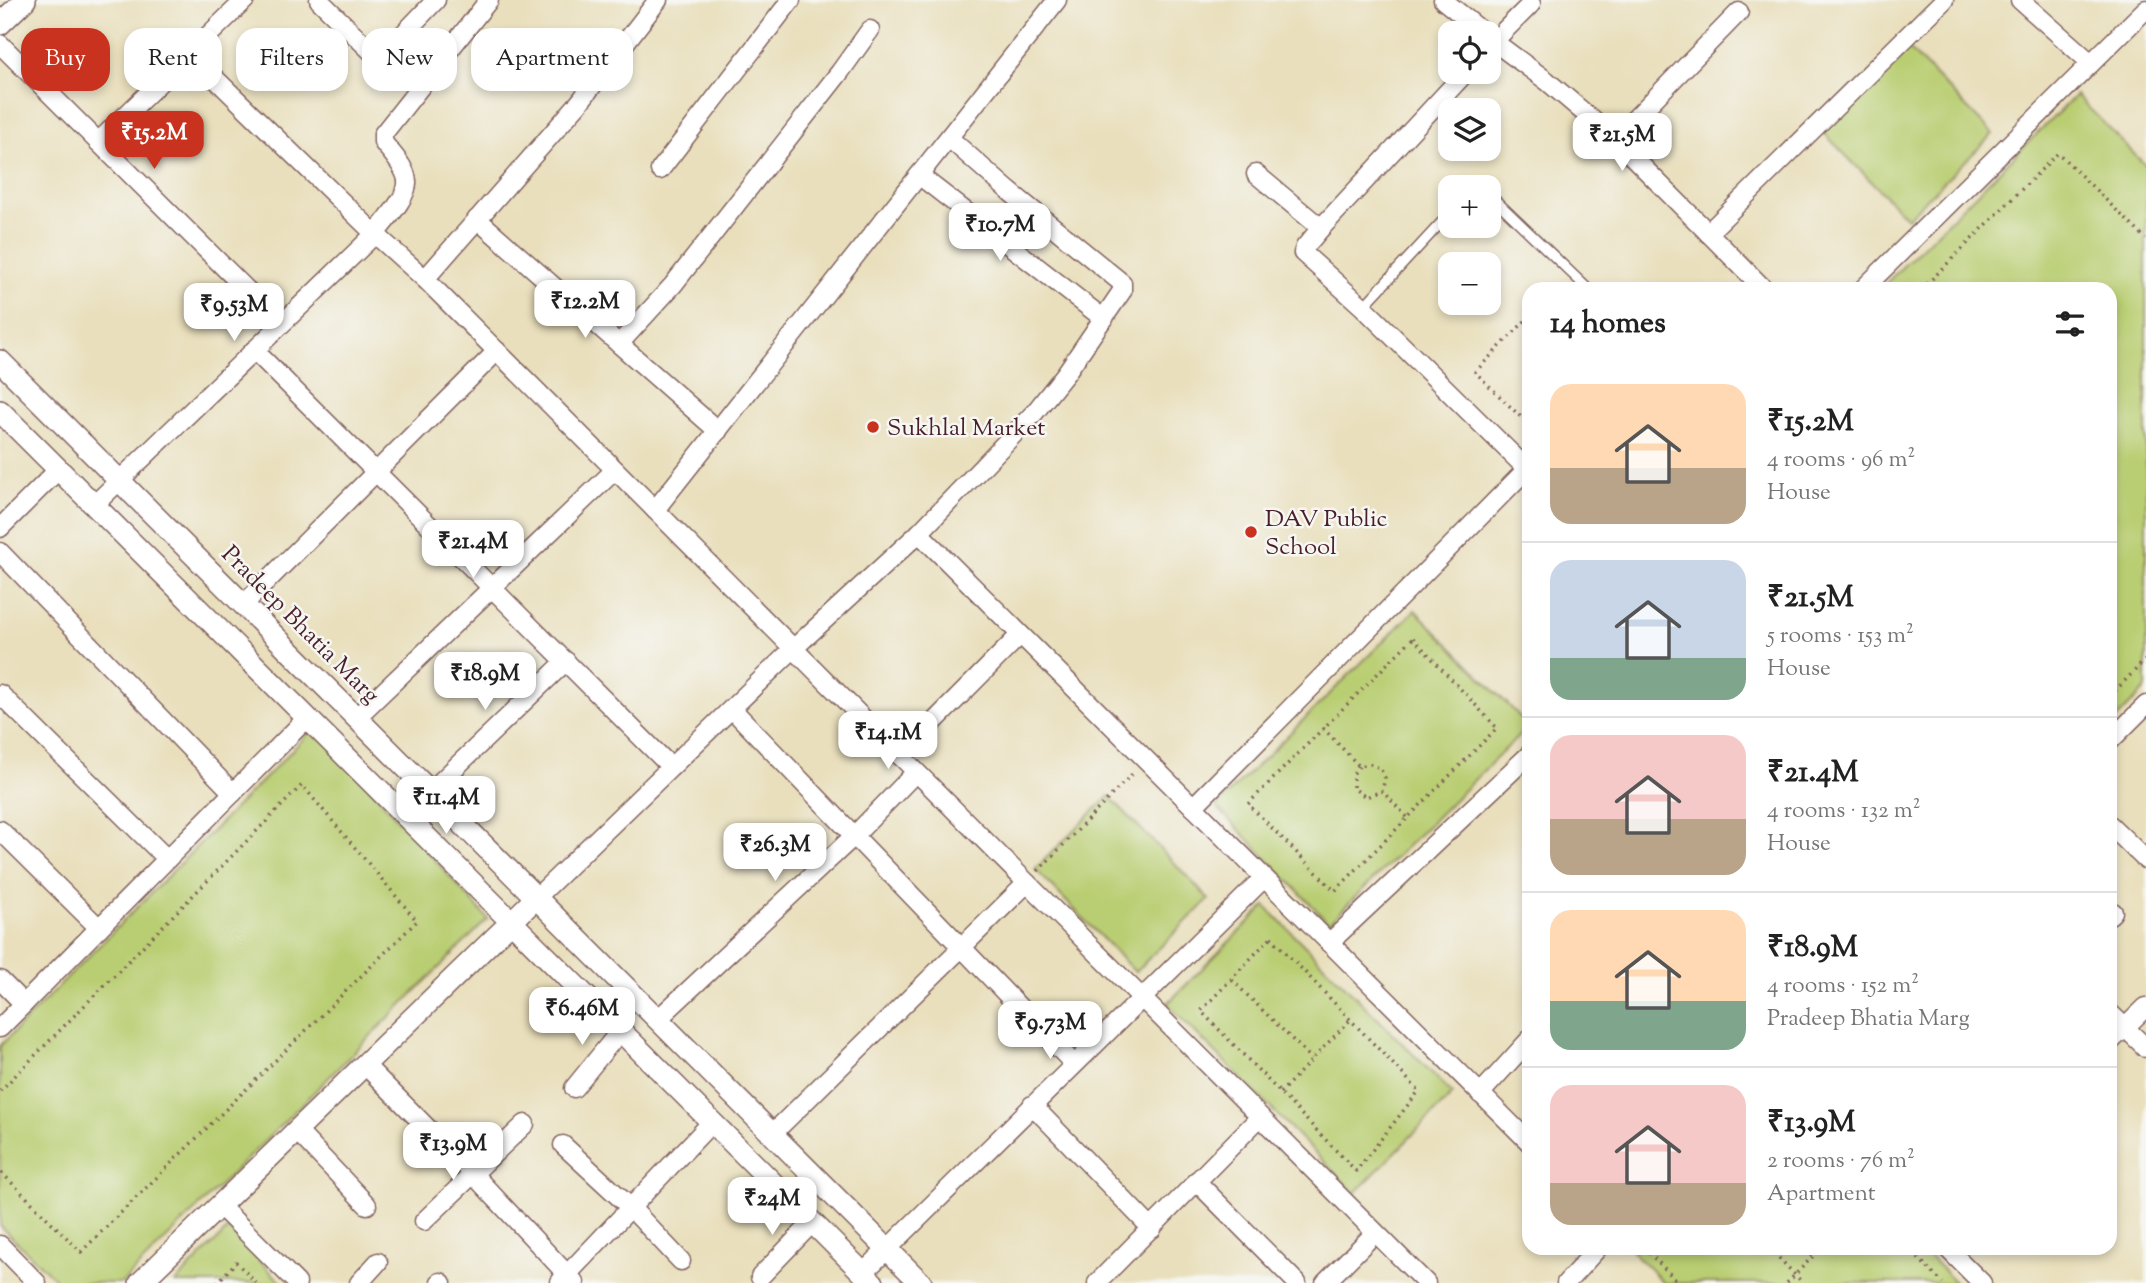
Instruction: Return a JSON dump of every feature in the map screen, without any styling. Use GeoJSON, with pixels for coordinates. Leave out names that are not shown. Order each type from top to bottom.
{"type":"FeatureCollection","features":[{"type":"Feature","properties":{"kind":"street"},"geometry":{"type":"LineString","coordinates":[[0,24],[25,0]]}},
{"type":"Feature","properties":{"kind":"street"},"geometry":{"type":"LineString","coordinates":[[216,28],[245,0]]}},
{"type":"Feature","properties":{"kind":"street"},"geometry":{"type":"LineString","coordinates":[[319,0],[373,54],[386,53],[436,0]]}},
{"type":"Feature","properties":{"kind":"street"},"geometry":{"type":"LineString","coordinates":[[94,505],[374,234],[404,196],[408,182],[403,169],[383,142],[383,134],[489,0]]}},
{"type":"Feature","properties":{"kind":"street"},"geometry":{"type":"LineString","coordinates":[[425,279],[579,103],[658,0]]}},
{"type":"Feature","properties":{"kind":"street"},"geometry":{"type":"LineString","coordinates":[[660,170],[792,0]]}},
{"type":"Feature","properties":{"kind":"street"},"geometry":{"type":"LineString","coordinates":[[655,510],[1056,0]]}},
{"type":"Feature","properties":{"kind":"street"},"geometry":{"type":"LineString","coordinates":[[1443,0],[1467,21]]}},
{"type":"Feature","properties":{"kind":"street"},"geometry":{"type":"LineString","coordinates":[[1708,233],[1944,0]]}},
{"type":"Feature","properties":{"kind":"street"},"geometry":{"type":"LineString","coordinates":[[2021,0],[2091,63]]}},
{"type":"Feature","properties":{"kind":"street"},"geometry":{"type":"LineString","coordinates":[[1501,30],[1531,4]]}},
{"type":"Feature","properties":{"kind":"street"},"geometry":{"type":"LineString","coordinates":[[1870,282],[2146,9]]}},
{"type":"Feature","properties":{"kind":"street"},"geometry":{"type":"LineString","coordinates":[[1615,139],[1739,12]]}},
{"type":"Feature","properties":{"kind":"street"},"geometry":{"type":"LineString","coordinates":[[619,344],[673,285],[870,30]]}},
{"type":"Feature","properties":{"kind":"street"},"geometry":{"type":"LineString","coordinates":[[0,44],[281,324]]}},
{"type":"Feature","properties":{"kind":"street"},"geometry":{"type":"LineString","coordinates":[[1501,48],[1547,81],[1615,139],[1757,282]]}},
{"type":"Feature","properties":{"kind":"street"},"geometry":{"type":"LineString","coordinates":[[1455,84],[1321,228],[1303,253],[1363,307],[1522,465]]}},
{"type":"Feature","properties":{"kind":"street"},"geometry":{"type":"LineString","coordinates":[[222,85],[374,234],[425,279],[1426,1283]]}},
{"type":"Feature","properties":{"kind":"street"},"geometry":{"type":"LineString","coordinates":[[98,142],[151,91]]}},
{"type":"Feature","properties":{"kind":"street"},"geometry":{"type":"LineString","coordinates":[[140,1283],[793,649],[919,533],[1035,412],[1066,373],[1122,291],[1122,283],[948,138]]}},
{"type":"Feature","properties":{"kind":"street"},"geometry":{"type":"LineString","coordinates":[[1256,174],[1321,228]]}},
{"type":"Feature","properties":{"kind":"street"},"geometry":{"type":"LineString","coordinates":[[920,176],[1104,319]]}},
{"type":"Feature","properties":{"kind":"street"},"geometry":{"type":"LineString","coordinates":[[477,219],[718,431]]}},
{"type":"Feature","properties":{"kind":"street"},"geometry":{"type":"LineString","coordinates":[[254,350],[671,767]]}},
{"type":"Feature","properties":{"kind":"street"},"geometry":{"type":"LineString","coordinates":[[244,604],[497,351]]}},
{"type":"Feature","properties":{"kind":"street","name":"Pradeep Bhatia Marg"},"geometry":{"type":"LineString","coordinates":[[0,361],[921,1283]]}},
{"type":"Feature","properties":{"kind":"street"},"geometry":{"type":"LineString","coordinates":[[0,411],[868,1278],[887,1249],[1264,878]]}},
{"type":"Feature","properties":{"kind":"street"},"geometry":{"type":"LineString","coordinates":[[0,528],[58,470]]}},
{"type":"Feature","properties":{"kind":"street"},"geometry":{"type":"LineString","coordinates":[[357,718],[615,470]]}},
{"type":"Feature","properties":{"kind":"street"},"geometry":{"type":"LineString","coordinates":[[1193,807],[1522,477]]}},
{"type":"Feature","properties":{"kind":"street"},"geometry":{"type":"LineString","coordinates":[[919,533],[1522,1135]]}},
{"type":"Feature","properties":{"kind":"street"},"geometry":{"type":"LineString","coordinates":[[0,552],[233,793]]}},
{"type":"Feature","properties":{"kind":"street"},"geometry":{"type":"LineString","coordinates":[[900,756],[1020,635]]}},
{"type":"Feature","properties":{"kind":"street"},"geometry":{"type":"LineString","coordinates":[[431,791],[566,661]]}},
{"type":"Feature","properties":{"kind":"street"},"geometry":{"type":"LineString","coordinates":[[0,694],[167,859]]}},
{"type":"Feature","properties":{"kind":"street"},"geometry":{"type":"LineString","coordinates":[[2117,734],[2146,705]]}},
{"type":"Feature","properties":{"kind":"street"},"geometry":{"type":"LineString","coordinates":[[732,709],[1074,1064]]}},
{"type":"Feature","properties":{"kind":"street"},"geometry":{"type":"LineString","coordinates":[[0,1028],[307,718]]}},
{"type":"Feature","properties":{"kind":"street"},"geometry":{"type":"LineString","coordinates":[[1329,943],[1522,762]]}},
{"type":"Feature","properties":{"kind":"street"},"geometry":{"type":"LineString","coordinates":[[658,1019],[854,836],[916,772]]}},
{"type":"Feature","properties":{"kind":"street"},"geometry":{"type":"LineString","coordinates":[[0,830],[99,928]]}},
{"type":"Feature","properties":{"kind":"street"},"geometry":{"type":"LineString","coordinates":[[2117,832],[2146,860]]}},
{"type":"Feature","properties":{"kind":"street"},"geometry":{"type":"LineString","coordinates":[[772,1134],[1027,883]]}},
{"type":"Feature","properties":{"kind":"street"},"geometry":{"type":"LineString","coordinates":[[0,980],[24,1004]]}},
{"type":"Feature","properties":{"kind":"street"},"geometry":{"type":"LineString","coordinates":[[2117,1035],[2146,1007]]}},
{"type":"Feature","properties":{"kind":"street"},"geometry":{"type":"LineString","coordinates":[[2117,1020],[2146,1048]]}},
{"type":"Feature","properties":{"kind":"street"},"geometry":{"type":"LineString","coordinates":[[574,1088],[620,1031]]}},
{"type":"Feature","properties":{"kind":"street"},"geometry":{"type":"LineString","coordinates":[[1480,1094],[1522,1048]]}},
{"type":"Feature","properties":{"kind":"street"},"geometry":{"type":"LineString","coordinates":[[365,1065],[473,1174],[567,1280],[712,1122]]}},
{"type":"Feature","properties":{"kind":"street"},"geometry":{"type":"LineString","coordinates":[[1032,1105],[1152,1229]]}},
{"type":"Feature","properties":{"kind":"street"},"geometry":{"type":"LineString","coordinates":[[1097,1283],[1260,1117]]}},
{"type":"Feature","properties":{"kind":"street"},"geometry":{"type":"LineString","coordinates":[[424,1221],[525,1124]]}},
{"type":"Feature","properties":{"kind":"street"},"geometry":{"type":"LineString","coordinates":[[297,1131],[367,1205]]}},
{"type":"Feature","properties":{"kind":"street"},"geometry":{"type":"LineString","coordinates":[[563,1144],[631,1208],[681,1261]]}},
{"type":"Feature","properties":{"kind":"street"},"geometry":{"type":"LineString","coordinates":[[1196,1181],[1297,1283]]}},
{"type":"Feature","properties":{"kind":"street"},"geometry":{"type":"LineString","coordinates":[[220,1206],[297,1283]]}},
{"type":"Feature","properties":{"kind":"street"},"geometry":{"type":"LineString","coordinates":[[760,1277],[812,1223]]}},
{"type":"Feature","properties":{"kind":"street"},"geometry":{"type":"LineString","coordinates":[[1325,1283],[1375,1233]]}},
{"type":"Feature","properties":{"kind":"street"},"geometry":{"type":"LineString","coordinates":[[0,1245],[37,1283]]}},
{"type":"Feature","properties":{"kind":"street"},"geometry":{"type":"LineString","coordinates":[[1566,1283],[1592,1255]]}},
{"type":"Feature","properties":{"kind":"street"},"geometry":{"type":"LineString","coordinates":[[1954,1255],[1982,1283]]}},
{"type":"Feature","properties":{"kind":"street"},"geometry":{"type":"LineString","coordinates":[[359,1283],[378,1262]]}},
{"type":"Feature","properties":{"kind":"lane"},"geometry":{"type":"LineString","coordinates":[[1501,206],[1581,282]]}},
{"type":"Feature","properties":{"kind":"lane"},"geometry":{"type":"LineString","coordinates":[[1363,307],[1438,226]]}},
{"type":"Feature","properties":{"kind":"path"},"geometry":{"type":"LineString","coordinates":[[1929,282],[2058,153],[2146,239]]}},
{"type":"Feature","properties":{"kind":"path"},"geometry":{"type":"LineString","coordinates":[[1522,324],[1475,372],[1522,418]]}},
{"type":"Feature","properties":{"kind":"path"},"geometry":{"type":"LineString","coordinates":[[1413,638],[1497,728],[1408,818],[1335,891],[1248,804],[1413,638]]}},
{"type":"Feature","properties":{"kind":"path"},"geometry":{"type":"LineString","coordinates":[[2117,689],[2146,659]]}},
{"type":"Feature","properties":{"kind":"path"},"geometry":{"type":"LineString","coordinates":[[1323,728],[1359,766]]}},
{"type":"Feature","properties":{"kind":"path"},"geometry":{"type":"LineString","coordinates":[[1027,883],[1146,760]]}},
{"type":"Feature","properties":{"kind":"path"},"geometry":{"type":"LineString","coordinates":[[1371,764],[1380,768],[1385,778],[1381,791],[1366,797],[1353,788],[1353,774],[1359,766],[1371,764]]}},
{"type":"Feature","properties":{"kind":"path"},"geometry":{"type":"LineString","coordinates":[[0,1091],[302,785],[417,921],[81,1252],[0,1171]]}},
{"type":"Feature","properties":{"kind":"path"},"geometry":{"type":"LineString","coordinates":[[1381,791],[1408,818]]}},
{"type":"Feature","properties":{"kind":"path"},"geometry":{"type":"LineString","coordinates":[[1271,937],[1351,1020],[1419,1091],[1356,1171],[1201,1011],[1271,937]]}},
{"type":"Feature","properties":{"kind":"path"},"geometry":{"type":"LineString","coordinates":[[1231,979],[1312,1059]]}},
{"type":"Feature","properties":{"kind":"path"},"geometry":{"type":"LineString","coordinates":[[1280,1093],[1351,1020]]}},
{"type":"Feature","properties":{"kind":"path"},"geometry":{"type":"LineString","coordinates":[[1651,1255],[1679,1283]]}},
{"type":"Feature","properties":{"kind":"path"},"geometry":{"type":"LineString","coordinates":[[1776,1255],[1802,1283]]}},
{"type":"Feature","properties":{"kind":"path"},"geometry":{"type":"LineString","coordinates":[[1787,1283],[1814,1255]]}},
{"type":"Feature","properties":{"kind":"path"},"geometry":{"type":"LineString","coordinates":[[1915,1255],[1943,1283]]}},
{"type":"Feature","properties":{"kind":"path"},"geometry":{"type":"LineString","coordinates":[[217,1283],[236,1262],[256,1283]]}},
{"type":"Feature","properties":{"kind":"green space"},"geometry":{"type":"Polygon","coordinates":[[[1908,48],[1993,134],[1907,218],[1823,132],[1908,48]]]}},
{"type":"Feature","properties":{"kind":"green space"},"geometry":{"type":"Polygon","coordinates":[[[2076,95],[2146,166],[2146,688],[2117,719],[2117,282],[1887,282],[2076,95]]]}},
{"type":"Feature","properties":{"kind":"green space"},"geometry":{"type":"Polygon","coordinates":[[[1415,610],[1522,719],[1522,733],[1329,923],[1216,806],[1415,610]]]}},
{"type":"Feature","properties":{"kind":"green space"},"geometry":{"type":"Polygon","coordinates":[[[315,727],[488,919],[122,1283],[59,1283],[0,1226],[0,1046],[315,727]]]}},
{"type":"Feature","properties":{"kind":"green space"},"geometry":{"type":"Polygon","coordinates":[[[1109,796],[1209,899],[1135,972],[1035,869],[1109,796]]]}},
{"type":"Feature","properties":{"kind":"green space"},"geometry":{"type":"Polygon","coordinates":[[[1265,906],[1453,1094],[1355,1193],[1167,1004],[1265,906]]]}},
{"type":"Feature","properties":{"kind":"green space"},"geometry":{"type":"Polygon","coordinates":[[[228,1229],[282,1283],[175,1283],[228,1229]]]}},
{"type":"Feature","properties":{"kind":"green space"},"geometry":{"type":"Polygon","coordinates":[[[1636,1255],[1928,1255],[1956,1283],[1664,1283],[1636,1255]]]}},
{"type":"Feature","properties":{"kind":"place","name":"Sukhlal Market"},"geometry":{"type":"Point","coordinates":[873,427]}},
{"type":"Feature","properties":{"kind":"place","name":"DAV Public School"},"geometry":{"type":"Point","coordinates":[1251,532]}}]}
